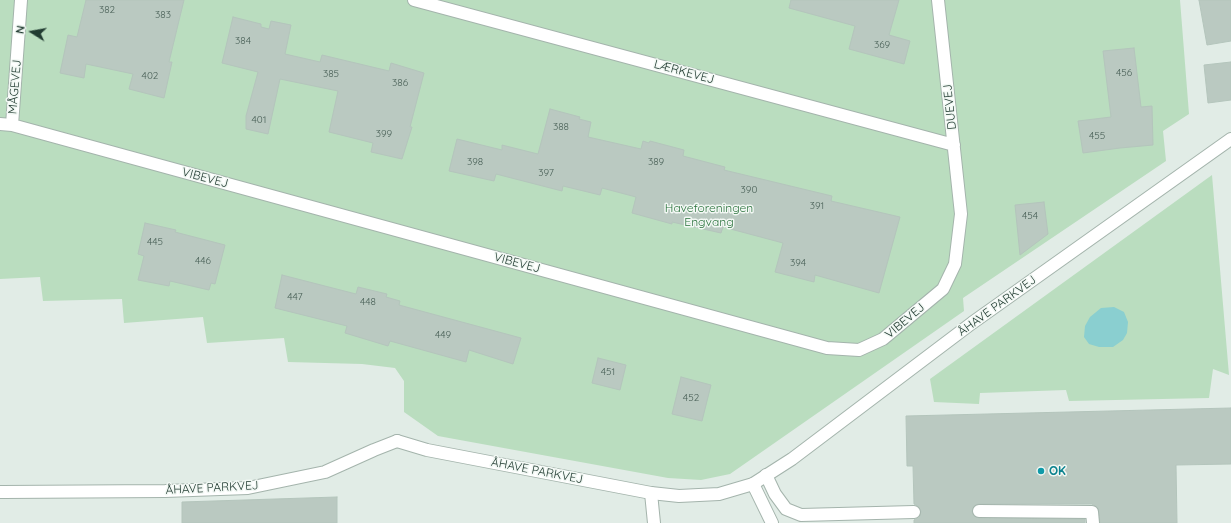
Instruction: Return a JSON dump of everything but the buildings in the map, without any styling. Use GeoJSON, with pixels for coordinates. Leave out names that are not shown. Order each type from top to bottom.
{"type":"FeatureCollection","features":[{"type":"Feature","properties":{"kind":"street","name":"MÅGEVEJ"},"geometry":{"type":"LineString","coordinates":[[6,125],[22,0]]}},
{"type":"Feature","properties":{"kind":"street","name":"LÆRKEVEJ"},"geometry":{"type":"LineString","coordinates":[[414,0],[954,145]]}},
{"type":"Feature","properties":{"kind":"street","name":"DUEVEJ"},"geometry":{"type":"LineString","coordinates":[[938,0],[961,214]]}},
{"type":"Feature","properties":{"kind":"street","name":"VIBEVEJ"},"geometry":{"type":"LineString","coordinates":[[6,125],[827,348],[859,350],[883,339],[943,289],[955,264],[961,214]]}},
{"type":"Feature","properties":{"kind":"street","name":"ÅHAVE PARKVEJ"},"geometry":{"type":"LineString","coordinates":[[2,492],[166,491],[248,488],[325,472],[397,441],[427,450],[651,493],[679,496],[719,494],[753,484],[792,459],[972,323],[1231,139]]}},
{"type":"Feature","properties":{"kind":"street"},"geometry":{"type":"LineString","coordinates":[[766,475],[775,494],[786,509],[801,515],[908,516]]}},
{"type":"Feature","properties":{"kind":"street"},"geometry":{"type":"LineString","coordinates":[[753,484],[772,523]]}},
{"type":"Feature","properties":{"kind":"street"},"geometry":{"type":"LineString","coordinates":[[651,493],[654,523]]}},
{"type":"Feature","properties":{"kind":"street"},"geometry":{"type":"LineString","coordinates":[[979,511],[1092,512],[1093,523]]}},
{"type":"Feature","properties":{"kind":"green space","name":"Haveforeningen Engvang"},"geometry":{"type":"Polygon","coordinates":[[[0,0],[1180,0],[1189,114],[1163,131],[1166,161],[963,298],[964,311],[730,474],[701,480],[668,478],[438,436],[404,412],[404,381],[395,368],[362,364],[288,362],[284,338],[207,343],[203,317],[124,323],[122,299],[43,301],[40,277],[0,279],[0,0]]]}},
{"type":"Feature","properties":{"kind":"green space"},"geometry":{"type":"Polygon","coordinates":[[[1212,175],[1229,375],[1213,369],[1209,398],[1069,401],[1066,390],[980,393],[979,404],[934,402],[930,379],[1212,175]]]}},
{"type":"Feature","properties":{"kind":"water"},"geometry":{"type":"Polygon","coordinates":[[[1114,307],[1124,312],[1128,322],[1127,333],[1123,340],[1113,347],[1099,347],[1089,344],[1084,337],[1085,326],[1090,317],[1101,308],[1114,307]]]}},
{"type":"Feature","properties":{"kind":"place","name":"OK"},"geometry":{"type":"Point","coordinates":[1041,471]}}]}
